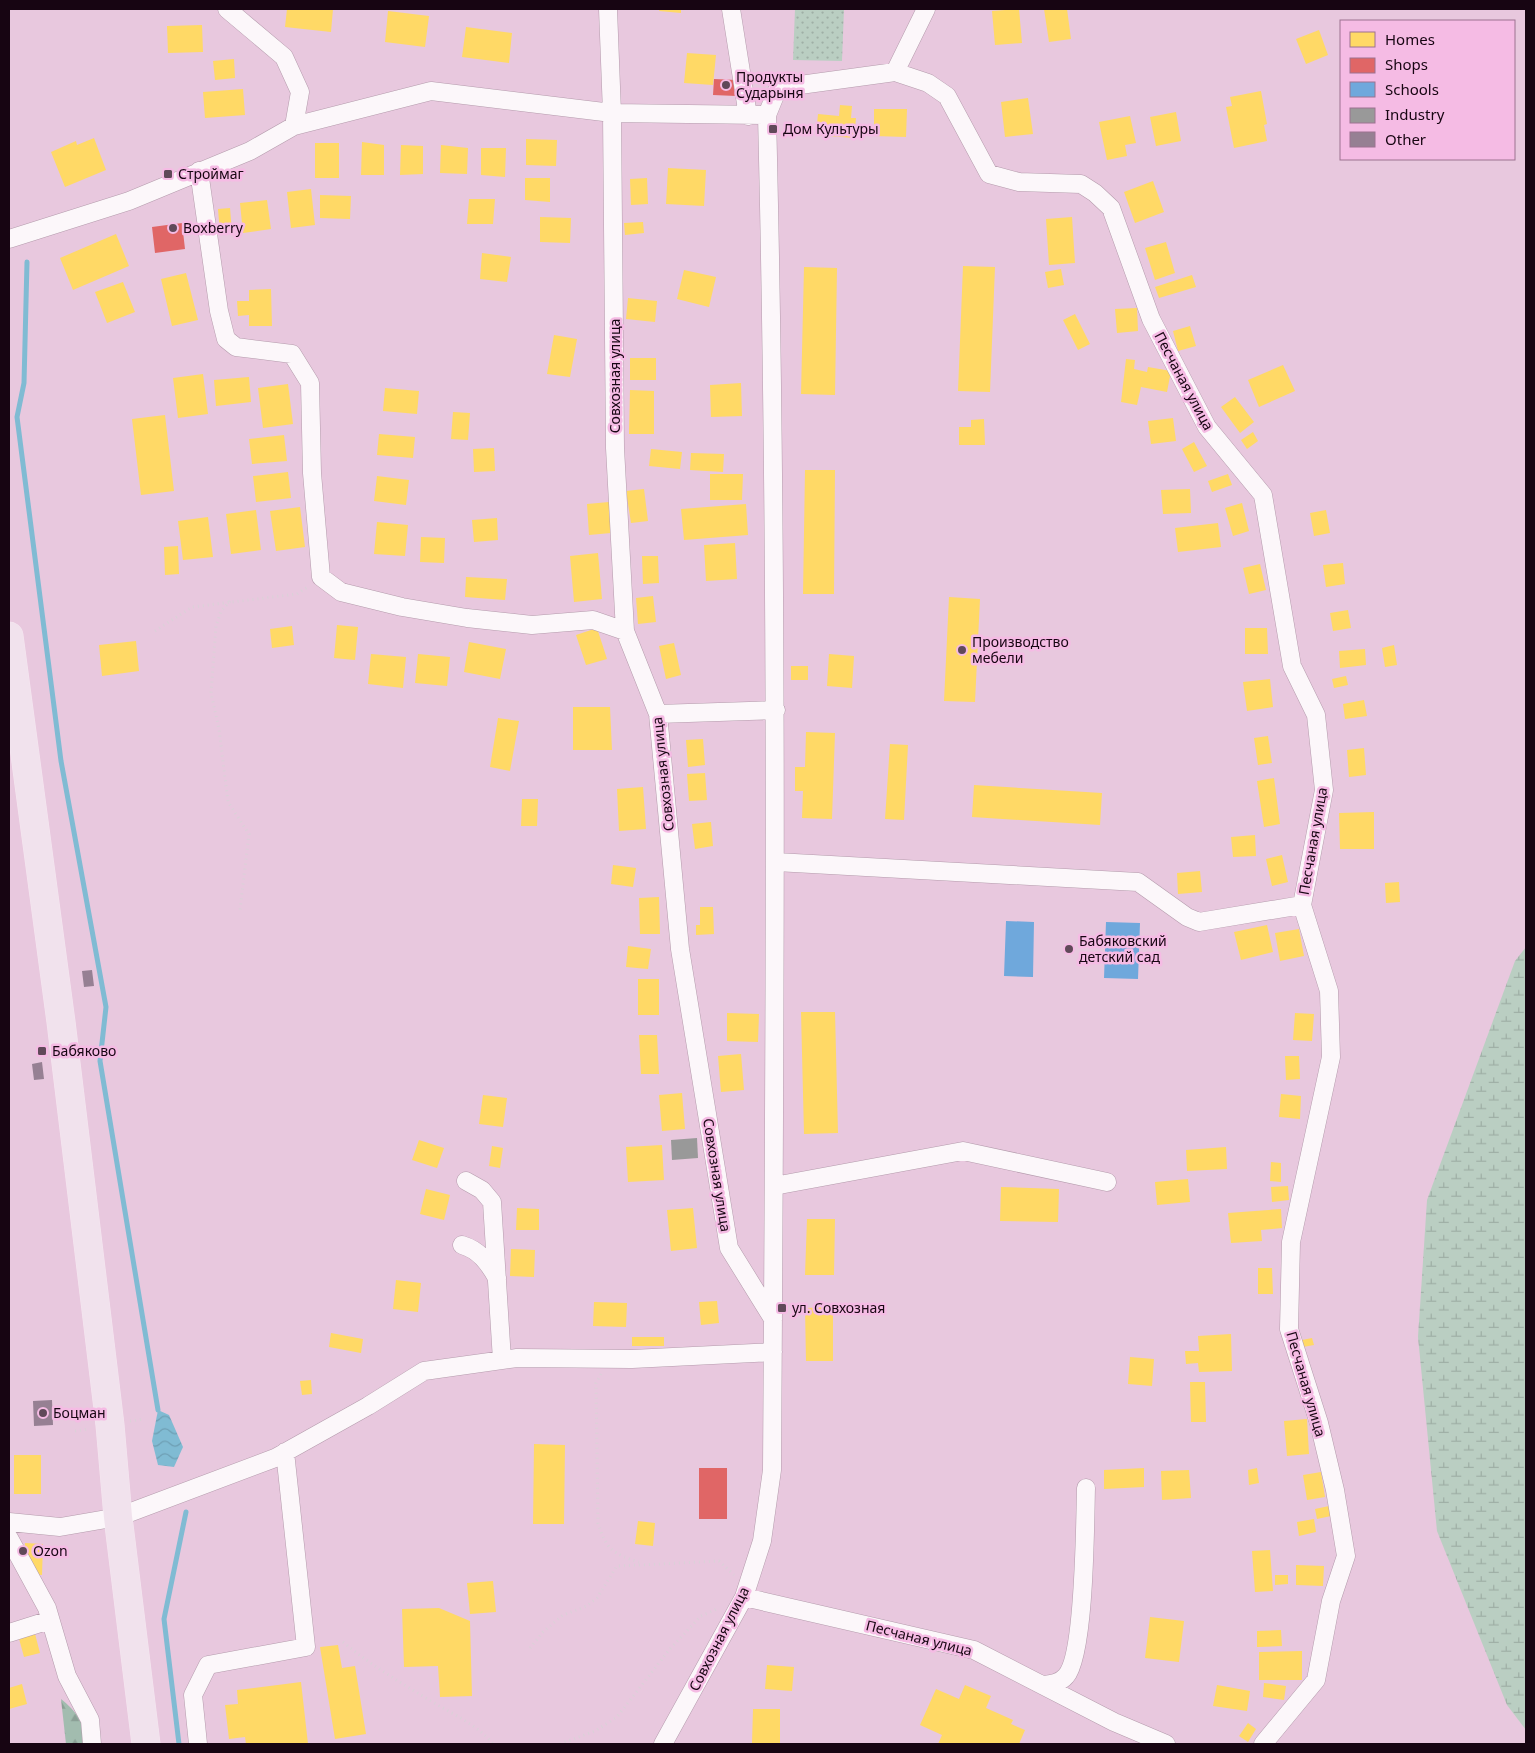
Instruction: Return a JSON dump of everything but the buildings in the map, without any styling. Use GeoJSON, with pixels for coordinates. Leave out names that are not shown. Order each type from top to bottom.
{"type":"FeatureCollection","features":[{"type":"Feature","properties":{"kind":"highway"},"geometry":{"type":"LineString","coordinates":[[9,636],[61,1022],[110,1425],[118,1517],[146,1744]]}},
{"type":"Feature","properties":{"kind":"street"},"geometry":{"type":"LineString","coordinates":[[227,9],[284,57],[300,92],[294,126]]}},
{"type":"Feature","properties":{"kind":"street","name":"Совхозная улица"},"geometry":{"type":"LineString","coordinates":[[608,9],[612,113],[615,448],[625,631],[658,714],[680,949],[729,1248],[773,1319]]}},
{"type":"Feature","properties":{"kind":"street"},"geometry":{"type":"LineString","coordinates":[[731,9],[748,116]]}},
{"type":"Feature","properties":{"kind":"street"},"geometry":{"type":"LineString","coordinates":[[9,239],[129,201],[250,151],[294,126],[431,91],[612,113],[767,115],[778,88],[895,72],[926,9]]}},
{"type":"Feature","properties":{"kind":"street","name":"Песчаная улица"},"geometry":{"type":"LineString","coordinates":[[895,72],[928,82],[947,96],[988,174],[1020,182],[1081,184],[1095,193],[1111,208],[1151,319],[1206,427],[1263,495],[1292,666],[1316,715],[1324,790],[1302,905],[1329,990],[1331,1057],[1292,1242],[1289,1329],[1319,1423],[1335,1490],[1346,1556],[1331,1600],[1316,1680],[1263,1744]]}},
{"type":"Feature","properties":{"kind":"street","name":"Совхозная улица"},"geometry":{"type":"LineString","coordinates":[[663,1744],[744,1597],[762,1541],[772,1470],[776,710],[773,367],[767,115]]}},
{"type":"Feature","properties":{"kind":"street"},"geometry":{"type":"LineString","coordinates":[[199,172],[219,311],[226,339],[236,347],[292,354],[310,383],[312,473],[321,577],[341,592],[449,615],[532,625],[593,620],[625,631]]}},
{"type":"Feature","properties":{"kind":"street"},"geometry":{"type":"LineString","coordinates":[[658,714],[776,710]]}},
{"type":"Feature","properties":{"kind":"street"},"geometry":{"type":"LineString","coordinates":[[776,862],[1138,882],[1187,917],[1199,922],[1302,905]]}},
{"type":"Feature","properties":{"kind":"street"},"geometry":{"type":"LineString","coordinates":[[774,1186],[963,1152],[1107,1182]]}},
{"type":"Feature","properties":{"kind":"street"},"geometry":{"type":"LineString","coordinates":[[466,1181],[482,1190],[492,1202],[502,1360]]}},
{"type":"Feature","properties":{"kind":"street"},"geometry":{"type":"LineString","coordinates":[[462,1245],[471,1248],[488,1261],[498,1278]]}},
{"type":"Feature","properties":{"kind":"street"},"geometry":{"type":"LineString","coordinates":[[9,1522],[60,1527],[118,1517],[285,1452],[368,1406],[424,1371],[517,1358],[608,1359],[773,1352]]}},
{"type":"Feature","properties":{"kind":"street"},"geometry":{"type":"LineString","coordinates":[[198,1744],[193,1695],[208,1665],[306,1646],[285,1452]]}},
{"type":"Feature","properties":{"kind":"street"},"geometry":{"type":"LineString","coordinates":[[1042,1685],[1057,1683],[1067,1675],[1073,1663],[1082,1600],[1086,1488]]}},
{"type":"Feature","properties":{"kind":"street"},"geometry":{"type":"LineString","coordinates":[[9,1538],[46,1608],[67,1676],[90,1720],[92,1744]]}},
{"type":"Feature","properties":{"kind":"street","name":"Песчаная улица"},"geometry":{"type":"LineString","coordinates":[[744,1597],[974,1650],[1114,1722],[1166,1744]]}},
{"type":"Feature","properties":{"kind":"street"},"geometry":{"type":"LineString","coordinates":[[9,1633],[50,1620]]}},
{"type":"Feature","properties":{"kind":"path"},"geometry":{"type":"LineString","coordinates":[[155,631],[192,606],[297,594],[321,577]]}},
{"type":"Feature","properties":{"kind":"path"},"geometry":{"type":"LineString","coordinates":[[230,601],[221,611],[216,626],[211,692],[219,729],[228,802],[249,834],[240,910]]}},
{"type":"Feature","properties":{"kind":"path"},"geometry":{"type":"LineString","coordinates":[[608,1359],[596,1383],[598,1523],[605,1543],[623,1557],[642,1563]]}},
{"type":"Feature","properties":{"kind":"path"},"geometry":{"type":"LineString","coordinates":[[530,1648],[543,1632],[563,1615],[587,1606],[597,1598],[616,1566],[642,1563],[719,1561],[733,1571],[744,1597],[701,1616],[668,1650],[617,1717],[595,1731],[560,1744]]}},
{"type":"Feature","properties":{"kind":"path"},"geometry":{"type":"LineString","coordinates":[[343,1642],[371,1664],[452,1714],[488,1738],[493,1744]]}},
{"type":"Feature","properties":{"kind":"green space"},"geometry":{"type":"Polygon","coordinates":[[[795,9],[844,9],[842,61],[793,60],[795,9]]]}},
{"type":"Feature","properties":{"kind":"green space"},"geometry":{"type":"Polygon","coordinates":[[[1526,947],[1526,1730],[1507,1705],[1437,1531],[1418,1337],[1427,1200],[1515,961],[1526,947]]]}},
{"type":"Feature","properties":{"kind":"green space"},"geometry":{"type":"Polygon","coordinates":[[[61,1699],[71,1708],[82,1724],[85,1744],[66,1744],[61,1699]]]}},
{"type":"Feature","properties":{"kind":"water"},"geometry":{"type":"Polygon","coordinates":[[[158,1410],[169,1415],[183,1447],[174,1467],[158,1465],[152,1441],[158,1410]]]}},
{"type":"Feature","properties":{"kind":"waterway"},"geometry":{"type":"LineString","coordinates":[[27,262],[24,383],[17,417],[61,761],[106,1007],[100,1061],[158,1410]]}},
{"type":"Feature","properties":{"kind":"waterway"},"geometry":{"type":"LineString","coordinates":[[179,1744],[164,1619],[186,1512]]}},
{"type":"Feature","properties":{"kind":"place","name":"Продукты Сударыня"},"geometry":{"type":"Point","coordinates":[726,85]}},
{"type":"Feature","properties":{"kind":"place","name":"Дом Культуры"},"geometry":{"type":"Point","coordinates":[773,129]}},
{"type":"Feature","properties":{"kind":"place","name":"Строймаг"},"geometry":{"type":"Point","coordinates":[168,174]}},
{"type":"Feature","properties":{"kind":"place","name":"Boxberry"},"geometry":{"type":"Point","coordinates":[173,228]}},
{"type":"Feature","properties":{"kind":"place","name":"Производство мебели"},"geometry":{"type":"Point","coordinates":[962,650]}},
{"type":"Feature","properties":{"kind":"place","name":"Бабяковский детский сад"},"geometry":{"type":"Point","coordinates":[1069,949]}},
{"type":"Feature","properties":{"kind":"place","name":"Бабяково"},"geometry":{"type":"Point","coordinates":[42,1051]}},
{"type":"Feature","properties":{"kind":"place","name":"ул. Совхозная"},"geometry":{"type":"Point","coordinates":[782,1308]}},
{"type":"Feature","properties":{"kind":"place","name":"Боцман"},"geometry":{"type":"Point","coordinates":[43,1413]}},
{"type":"Feature","properties":{"kind":"place","name":"Ozon"},"geometry":{"type":"Point","coordinates":[23,1551]}}]}
